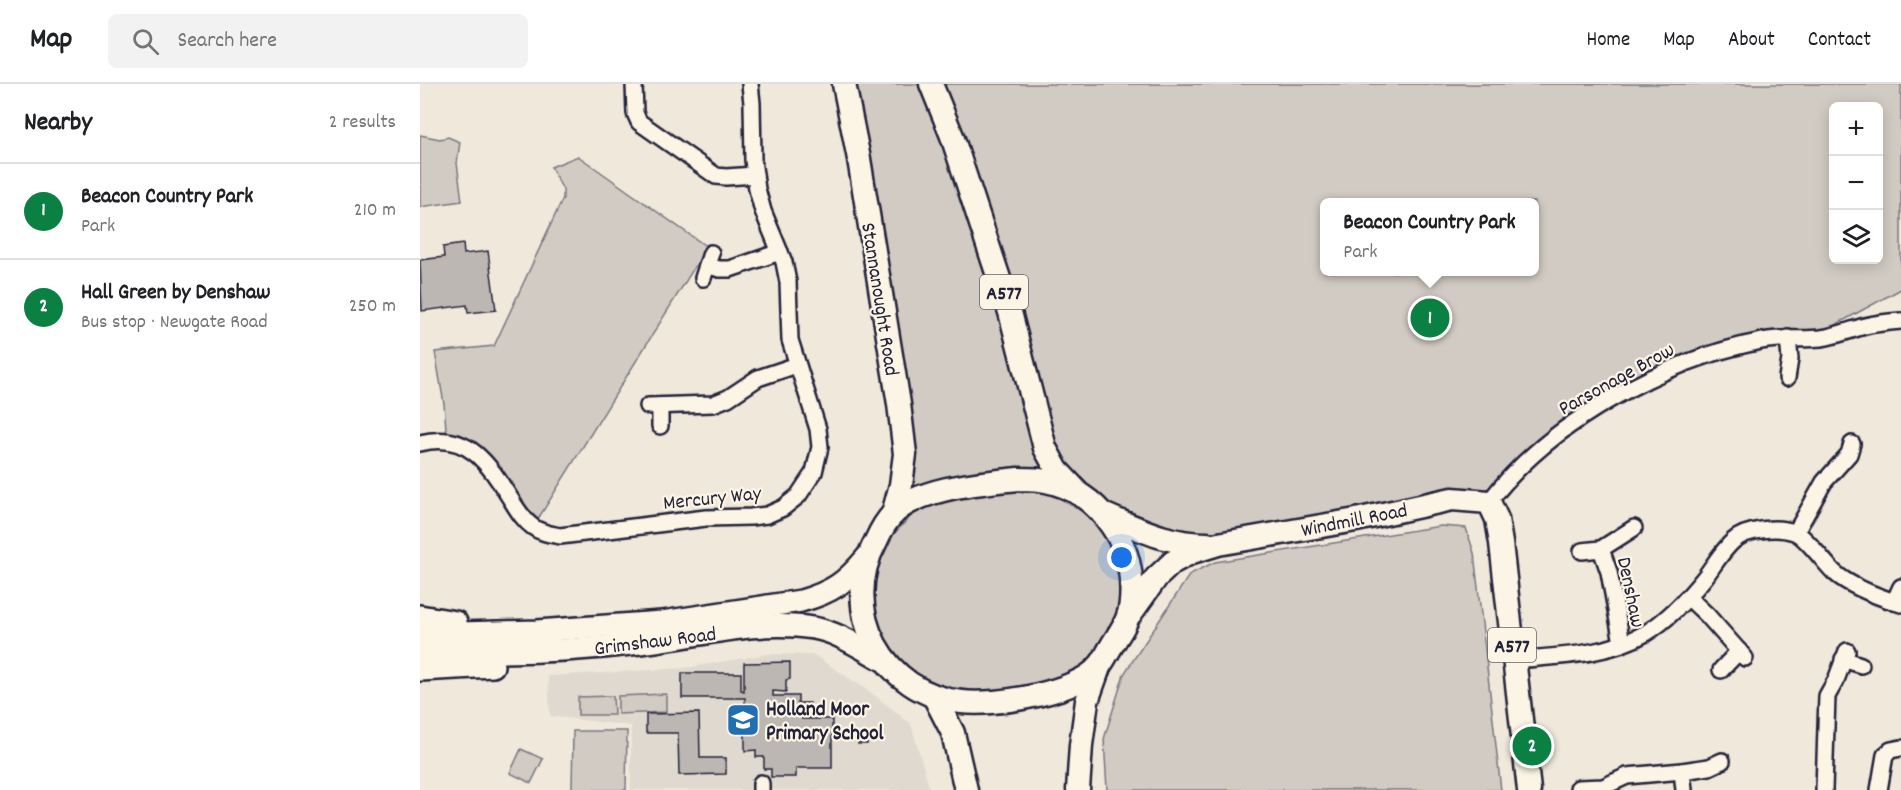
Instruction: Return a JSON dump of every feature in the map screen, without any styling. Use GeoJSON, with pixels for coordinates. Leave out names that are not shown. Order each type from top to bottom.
{"type":"FeatureCollection","features":[{"type":"Feature","properties":{"kind":"main road","name":"Stannanought Road"},"geometry":{"type":"LineString","coordinates":[[844,84],[864,194],[905,454],[901,485],[893,514]]}},
{"type":"Feature","properties":{"kind":"main road","name":"A577"},"geometry":{"type":"LineString","coordinates":[[931,84],[952,136],[1010,312],[1045,448],[1057,470],[1080,495],[1103,514],[1119,533],[1130,570],[1132,592],[1127,618],[1099,667],[1087,700],[1078,790]]}},
{"type":"Feature","properties":{"kind":"main road","name":"A577"},"geometry":{"type":"LineString","coordinates":[[1080,495],[1056,483],[1037,479],[1018,479],[948,488],[925,496],[893,514],[867,557],[862,584],[865,621],[871,639],[883,660],[905,679],[935,698],[964,703],[1002,701],[1029,696],[1058,690],[1082,680],[1099,667]]}},
{"type":"Feature","properties":{"kind":"main road","name":"Windmill Road"},"geometry":{"type":"LineString","coordinates":[[1127,618],[1156,578],[1173,562],[1192,552],[1218,544],[1356,520],[1452,499],[1489,502]]}},
{"type":"Feature","properties":{"kind":"main road","name":"A577"},"geometry":{"type":"LineString","coordinates":[[1489,502],[1497,519],[1529,790]]}},
{"type":"Feature","properties":{"kind":"main road","name":"Windmill Road"},"geometry":{"type":"LineString","coordinates":[[1103,514],[1176,542],[1218,544]]}},
{"type":"Feature","properties":{"kind":"main road","name":"Grimshaw Road"},"geometry":{"type":"LineString","coordinates":[[420,632],[537,631],[662,622],[801,601],[835,588],[849,578],[867,557]]}},
{"type":"Feature","properties":{"kind":"main road"},"geometry":{"type":"LineString","coordinates":[[420,616],[537,631]]}},
{"type":"Feature","properties":{"kind":"main road","name":"Grimshaw Road"},"geometry":{"type":"LineString","coordinates":[[420,651],[463,653],[639,644],[759,626],[793,625],[815,628],[837,635],[883,660]]}},
{"type":"Feature","properties":{"kind":"main road"},"geometry":{"type":"LineString","coordinates":[[420,670],[523,664],[639,644]]}},
{"type":"Feature","properties":{"kind":"main road"},"geometry":{"type":"LineString","coordinates":[[935,698],[953,733],[966,790]]}},
{"type":"Feature","properties":{"kind":"street"},"geometry":{"type":"LineString","coordinates":[[634,84],[635,113],[639,122],[716,176],[755,175]]}},
{"type":"Feature","properties":{"kind":"street","name":"Mercury Way"},"geometry":{"type":"LineString","coordinates":[[420,443],[447,441],[466,446],[474,451],[491,468],[525,520],[533,527],[551,534],[569,536],[685,520],[759,516],[783,508],[798,496],[810,480],[819,455],[819,437],[816,420],[790,340],[788,282],[780,252],[763,211],[755,175],[750,84]]}},
{"type":"Feature","properties":{"kind":"street"},"geometry":{"type":"LineString","coordinates":[[707,265],[719,269],[730,269],[780,252]]}},
{"type":"Feature","properties":{"kind":"street","name":"Parsonage Brow"},"geometry":{"type":"LineString","coordinates":[[1489,502],[1506,479],[1549,441],[1592,411],[1674,367],[1724,349],[1765,340],[1821,338],[1883,322],[1901,321]]}},
{"type":"Feature","properties":{"kind":"street"},"geometry":{"type":"LineString","coordinates":[[1785,381],[1790,359],[1788,338]]}},
{"type":"Feature","properties":{"kind":"street"},"geometry":{"type":"LineString","coordinates":[[660,426],[654,406],[704,405],[721,402],[758,378],[797,365]]}},
{"type":"Feature","properties":{"kind":"street"},"geometry":{"type":"LineString","coordinates":[[1854,452],[1824,482],[1796,532],[1838,575],[1897,603],[1901,587]]}},
{"type":"Feature","properties":{"kind":"street","name":"Denshaw"},"geometry":{"type":"LineString","coordinates":[[1582,551],[1601,549],[1634,528]]}},
{"type":"Feature","properties":{"kind":"street","name":"Denshaw"},"geometry":{"type":"LineString","coordinates":[[1514,660],[1606,650],[1646,633],[1688,597],[1734,540],[1764,530],[1796,532]]}},
{"type":"Feature","properties":{"kind":"street","name":"Denshaw"},"geometry":{"type":"LineString","coordinates":[[1601,549],[1609,572],[1622,643]]}},
{"type":"Feature","properties":{"kind":"street"},"geometry":{"type":"LineString","coordinates":[[1688,597],[1742,655],[1721,670]]}},
{"type":"Feature","properties":{"kind":"street"},"geometry":{"type":"LineString","coordinates":[[1824,790],[1827,696],[1845,655],[1861,665]]}},
{"type":"Feature","properties":{"kind":"street"},"geometry":{"type":"LineString","coordinates":[[1879,790],[1889,748]]}},
{"type":"Feature","properties":{"kind":"street"},"geometry":{"type":"LineString","coordinates":[[1584,784],[1603,787],[1627,776],[1709,767],[1722,761]]}},
{"type":"Feature","properties":{"kind":"street"},"geometry":{"type":"LineString","coordinates":[[1682,771],[1684,790]]}},
{"type":"Feature","properties":{"kind":"shaded area"},"geometry":{"type":"Polygon","coordinates":[[[854,84],[924,84],[951,150],[1048,472],[908,494],[854,84]]]}},
{"type":"Feature","properties":{"kind":"shaded area"},"geometry":{"type":"Polygon","coordinates":[[[931,84],[1901,84],[1901,289],[1837,324],[1799,338],[1724,349],[1592,411],[1489,502],[1218,544],[1103,514],[1057,470],[931,84]]]}},
{"type":"Feature","properties":{"kind":"shaded area"},"geometry":{"type":"Polygon","coordinates":[[[420,135],[440,139],[448,137],[460,142],[457,163],[462,201],[420,207],[420,135]]]}},
{"type":"Feature","properties":{"kind":"shaded area"},"geometry":{"type":"Polygon","coordinates":[[[578,156],[707,247],[533,527],[491,468],[447,441],[444,404],[435,352],[494,346],[563,198],[563,190],[551,167],[578,156]]]}},
{"type":"Feature","properties":{"kind":"shaded area"},"geometry":{"type":"Polygon","coordinates":[[[1008,489],[1051,492],[1076,504],[1105,532],[1119,567],[1121,590],[1114,624],[1095,654],[1075,671],[1065,676],[1042,684],[988,692],[948,691],[906,670],[879,632],[871,599],[872,579],[888,540],[912,515],[935,502],[1008,489]]]}},
{"type":"Feature","properties":{"kind":"shaded area"},"geometry":{"type":"Polygon","coordinates":[[[1441,526],[1466,528],[1474,553],[1501,790],[1107,790],[1104,739],[1124,674],[1190,574],[1215,562],[1441,526]]]}},
{"type":"Feature","properties":{"kind":"shaded area","name":"Holland Moor Primary School"},"geometry":{"type":"Polygon","coordinates":[[[768,654],[814,655],[873,694],[911,724],[930,790],[631,790],[631,726],[550,716],[548,676],[685,668],[768,654]]]}},
{"type":"Feature","properties":{"kind":"shaded area"},"geometry":{"type":"Polygon","coordinates":[[[666,694],[666,712],[618,714],[618,696],[666,694]]]}},
{"type":"Feature","properties":{"kind":"shaded area"},"geometry":{"type":"Polygon","coordinates":[[[613,696],[614,715],[578,715],[578,697],[613,696]]]}},
{"type":"Feature","properties":{"kind":"shaded area"},"geometry":{"type":"Polygon","coordinates":[[[573,731],[627,731],[626,790],[572,790],[573,731]]]}},
{"type":"Feature","properties":{"kind":"shaded area"},"geometry":{"type":"Polygon","coordinates":[[[521,749],[543,759],[531,783],[510,773],[521,749]]]}},
{"type":"Feature","properties":{"kind":"building"},"geometry":{"type":"Polygon","coordinates":[[[463,244],[464,254],[488,251],[496,310],[468,313],[467,305],[422,311],[420,260],[444,257],[443,247],[463,244]]]}},
{"type":"Feature","properties":{"kind":"building"},"geometry":{"type":"Polygon","coordinates":[[[790,662],[790,679],[786,680],[786,692],[773,691],[773,696],[798,696],[798,703],[810,703],[810,717],[802,717],[802,719],[832,719],[832,768],[796,768],[796,777],[771,777],[771,769],[764,769],[764,757],[756,757],[756,750],[745,751],[745,698],[682,698],[682,673],[741,673],[741,690],[744,691],[744,663],[790,662]]]}},
{"type":"Feature","properties":{"kind":"building"},"geometry":{"type":"Polygon","coordinates":[[[699,713],[700,758],[726,758],[726,774],[679,775],[678,733],[646,733],[646,714],[699,713]]]}},
{"type":"Feature","properties":{"kind":"building"},"geometry":{"type":"Polygon","coordinates":[[[867,734],[867,744],[858,744],[858,735],[867,734]]]}},
{"type":"Feature","properties":{"kind":"place","name":"Beacon Country Park"},"geometry":{"type":"Point","coordinates":[1430,318]}},
{"type":"Feature","properties":{"kind":"place","name":"Holland Moor Primary School"},"geometry":{"type":"Point","coordinates":[743,720]}},
{"type":"Feature","properties":{"kind":"place","name":"Hall Green by Denshaw"},"geometry":{"type":"Point","coordinates":[1532,746]}}]}
